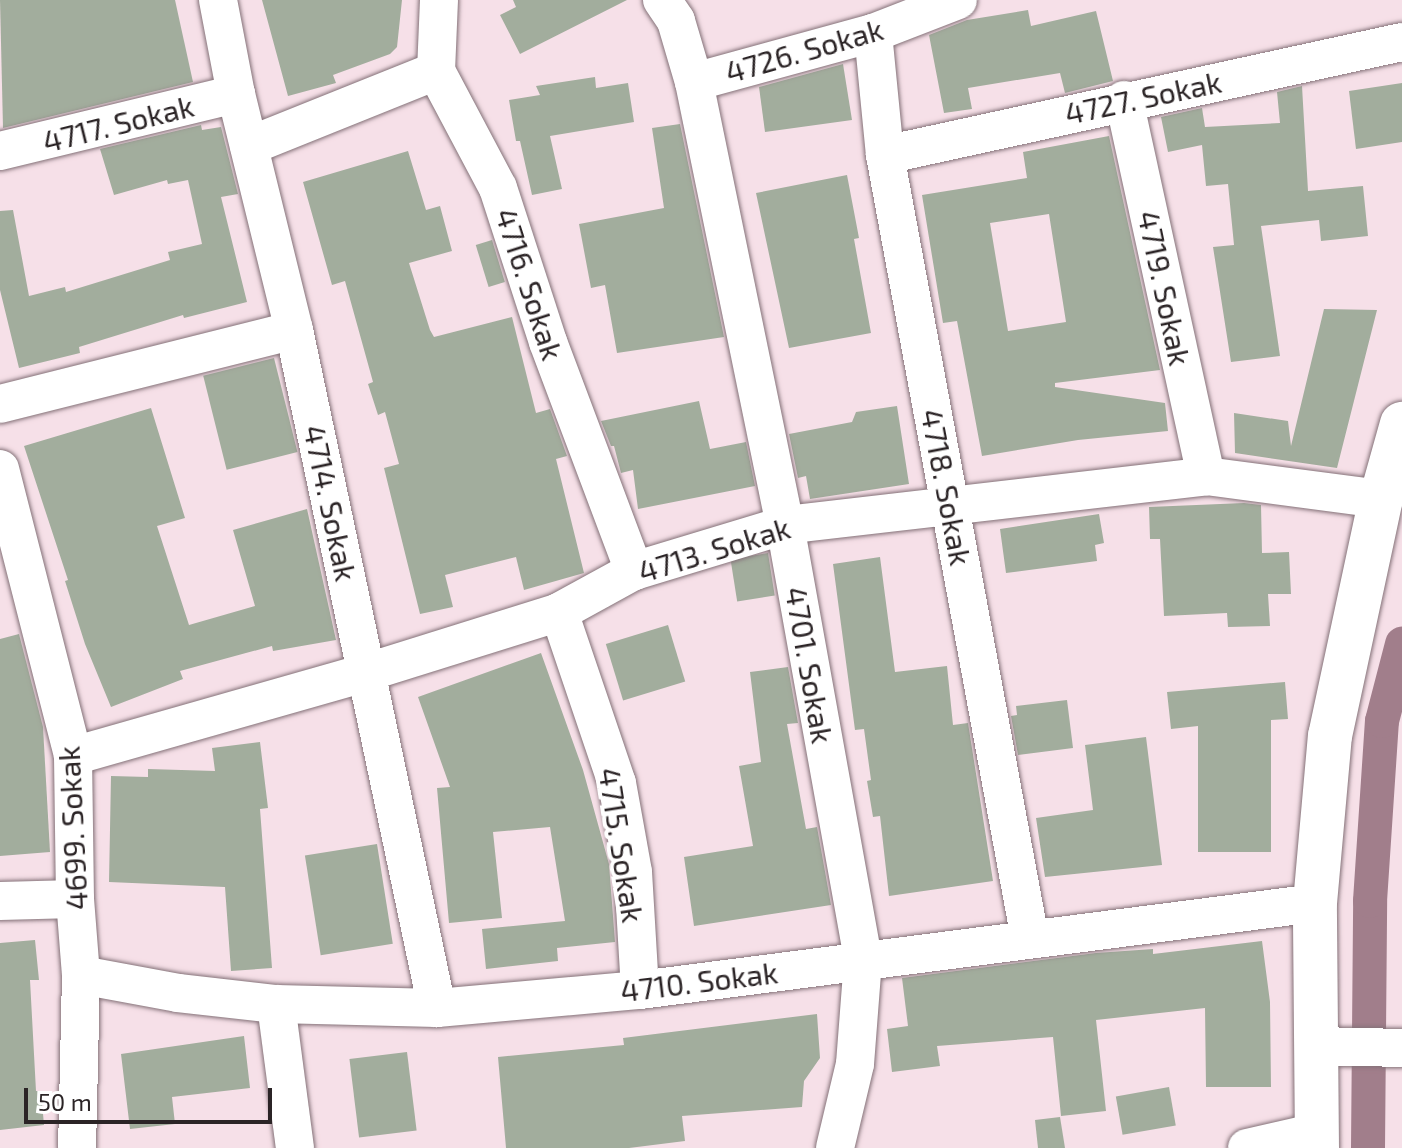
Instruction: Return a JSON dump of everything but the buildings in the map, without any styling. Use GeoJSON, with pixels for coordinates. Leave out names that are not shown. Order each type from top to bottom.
{"type":"FeatureCollection","features":[{"type":"Feature","properties":{"kind":"street","name":"4714. Sokak"},"geometry":{"type":"LineString","coordinates":[[218,0],[236,94],[294,330],[437,1008]]}},
{"type":"Feature","properties":{"kind":"street"},"geometry":{"type":"LineString","coordinates":[[249,146],[436,71],[439,0]]}},
{"type":"Feature","properties":{"kind":"street","name":"4701. Sokak"},"geometry":{"type":"LineString","coordinates":[[662,0],[676,21],[694,82],[785,525],[863,960],[855,1064],[835,1148]]}},
{"type":"Feature","properties":{"kind":"street","name":"4726. Sokak"},"geometry":{"type":"LineString","coordinates":[[694,82],[873,33],[958,0]]}},
{"type":"Feature","properties":{"kind":"street","name":"4718. Sokak"},"geometry":{"type":"LineString","coordinates":[[873,33],[885,155],[1030,939]]}},
{"type":"Feature","properties":{"kind":"street","name":"4727. Sokak"},"geometry":{"type":"LineString","coordinates":[[885,155],[1124,100],[1402,42]]}},
{"type":"Feature","properties":{"kind":"street","name":"4716. Sokak"},"geometry":{"type":"LineString","coordinates":[[436,71],[498,188],[548,342],[634,571]]}},
{"type":"Feature","properties":{"kind":"street","name":"4717. Sokak"},"geometry":{"type":"LineString","coordinates":[[0,151],[236,94]]}},
{"type":"Feature","properties":{"kind":"street","name":"4719. Sokak"},"geometry":{"type":"LineString","coordinates":[[1124,100],[1206,476]]}},
{"type":"Feature","properties":{"kind":"street"},"geometry":{"type":"LineString","coordinates":[[0,404],[294,330]]}},
{"type":"Feature","properties":{"kind":"street"},"geometry":{"type":"LineString","coordinates":[[1247,1148],[1317,1140],[1330,1047],[1315,903],[1330,736],[1381,499],[1402,424]]}},
{"type":"Feature","properties":{"kind":"street","name":"4699. Sokak"},"geometry":{"type":"LineString","coordinates":[[0,469],[73,756],[75,899],[81,975],[77,1148]]}},
{"type":"Feature","properties":{"kind":"street","name":"4713. Sokak"},"geometry":{"type":"LineString","coordinates":[[73,756],[368,672],[559,612],[634,571],[785,525],[950,503],[1206,476],[1381,499]]}},
{"type":"Feature","properties":{"kind":"street","name":"4715. Sokak"},"geometry":{"type":"LineString","coordinates":[[559,612],[617,783],[633,872],[640,990]]}},
{"type":"Feature","properties":{"kind":"street"},"geometry":{"type":"LineString","coordinates":[[0,901],[75,899]]}},
{"type":"Feature","properties":{"kind":"street","name":"4710. Sokak"},"geometry":{"type":"LineString","coordinates":[[81,975],[178,993],[276,1004],[437,1008],[640,990],[1315,903]]}},
{"type":"Feature","properties":{"kind":"street"},"geometry":{"type":"LineString","coordinates":[[276,1004],[295,1148]]}},
{"type":"Feature","properties":{"kind":"street"},"geometry":{"type":"LineString","coordinates":[[1330,1047],[1395,1048]]}},
{"type":"Feature","properties":{"kind":"waterway"},"geometry":{"type":"LineString","coordinates":[[1368,1148],[1370,901],[1382,721],[1402,644]]}}]}
